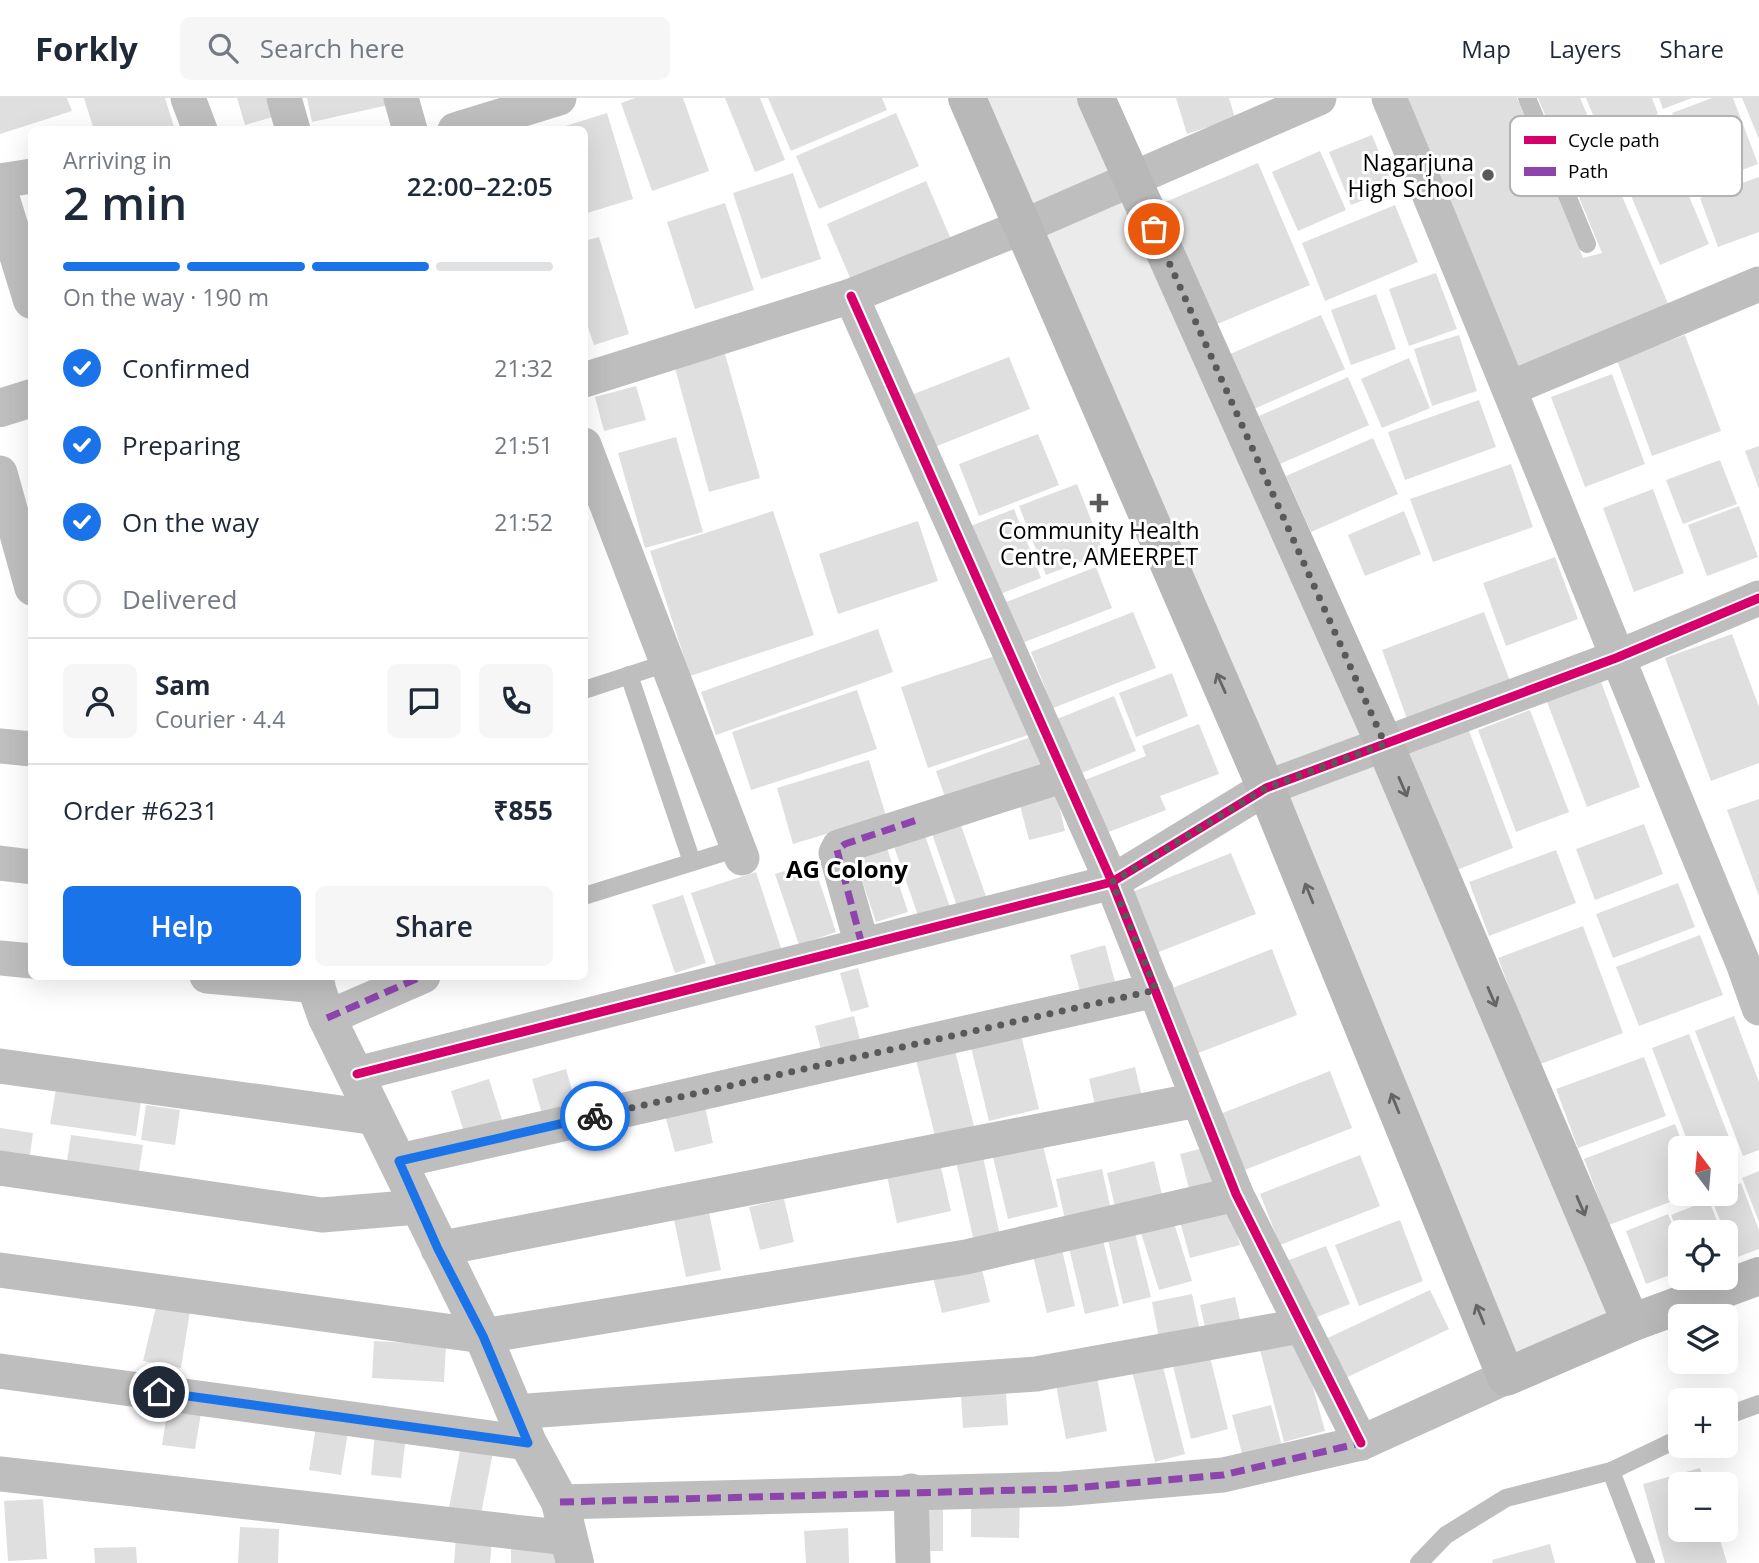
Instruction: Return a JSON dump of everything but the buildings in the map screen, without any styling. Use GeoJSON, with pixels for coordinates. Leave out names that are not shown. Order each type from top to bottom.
{"type":"FeatureCollection","features":[{"type":"Feature","properties":{"kind":"main road"},"geometry":{"type":"LineString","coordinates":[[967,98],[1266,788],[1506,1377],[1631,1323],[1759,1276]]}},
{"type":"Feature","properties":{"kind":"main road"},"geometry":{"type":"LineString","coordinates":[[1096,98],[1385,744],[1631,1323]]}},
{"type":"Feature","properties":{"kind":"street"},"geometry":{"type":"LineString","coordinates":[[188,98],[198,126]]}},
{"type":"Feature","properties":{"kind":"street"},"geometry":{"type":"LineString","coordinates":[[284,98],[292,126]]}},
{"type":"Feature","properties":{"kind":"street"},"geometry":{"type":"LineString","coordinates":[[401,98],[409,126]]}},
{"type":"Feature","properties":{"kind":"street"},"geometry":{"type":"LineString","coordinates":[[467,126],[559,98]]}},
{"type":"Feature","properties":{"kind":"street"},"geometry":{"type":"LineString","coordinates":[[588,379],[851,296],[1022,227],[1319,98]]}},
{"type":"Feature","properties":{"kind":"street"},"geometry":{"type":"LineString","coordinates":[[1390,98],[1511,388],[1615,658],[1751,961],[1759,1008]]}},
{"type":"Feature","properties":{"kind":"street"},"geometry":{"type":"LineString","coordinates":[[0,181],[28,177]]}},
{"type":"Feature","properties":{"kind":"street"},"geometry":{"type":"LineString","coordinates":[[0,196],[28,287]]}},
{"type":"Feature","properties":{"kind":"street"},"geometry":{"type":"LineString","coordinates":[[1511,388],[1759,284]]}},
{"type":"Feature","properties":{"kind":"street"},"geometry":{"type":"LineString","coordinates":[[851,296],[1112,882],[1236,1194],[1361,1443]]}},
{"type":"Feature","properties":{"kind":"street"},"geometry":{"type":"LineString","coordinates":[[0,408],[28,399]]}},
{"type":"Feature","properties":{"kind":"street"},"geometry":{"type":"LineString","coordinates":[[588,456],[740,853]]}},
{"type":"Feature","properties":{"kind":"street"},"geometry":{"type":"LineString","coordinates":[[0,473],[28,574]]}},
{"type":"Feature","properties":{"kind":"street"},"geometry":{"type":"LineString","coordinates":[[356,1074],[1112,882],[1266,788],[1615,658],[1759,598]]}},
{"type":"Feature","properties":{"kind":"street"},"geometry":{"type":"LineString","coordinates":[[0,746],[28,749]]}},
{"type":"Feature","properties":{"kind":"street"},"geometry":{"type":"LineString","coordinates":[[862,945],[836,853],[839,847],[1064,775]]}},
{"type":"Feature","properties":{"kind":"street"},"geometry":{"type":"LineString","coordinates":[[0,863],[28,866]]}},
{"type":"Feature","properties":{"kind":"street"},"geometry":{"type":"LineString","coordinates":[[0,958],[28,961]]}},
{"type":"Feature","properties":{"kind":"street"},"geometry":{"type":"LineString","coordinates":[[232,980],[319,994],[401,980]]}},
{"type":"Feature","properties":{"kind":"street"},"geometry":{"type":"LineString","coordinates":[[399,1161],[1156,990]]}},
{"type":"Feature","properties":{"kind":"street"},"geometry":{"type":"LineString","coordinates":[[319,994],[438,1249],[483,1336],[568,1534]]}},
{"type":"Feature","properties":{"kind":"street"},"geometry":{"type":"LineString","coordinates":[[0,1066],[377,1118]]}},
{"type":"Feature","properties":{"kind":"street"},"geometry":{"type":"LineString","coordinates":[[438,1249],[1197,1100]]}},
{"type":"Feature","properties":{"kind":"street"},"geometry":{"type":"LineString","coordinates":[[0,1168],[322,1215],[418,1207]]}},
{"type":"Feature","properties":{"kind":"street"},"geometry":{"type":"LineString","coordinates":[[0,1270],[483,1336],[966,1257],[1236,1194]]}},
{"type":"Feature","properties":{"kind":"street"},"geometry":{"type":"LineString","coordinates":[[0,1371],[521,1427],[1036,1374],[1300,1326]]}},
{"type":"Feature","properties":{"kind":"street"},"geometry":{"type":"LineString","coordinates":[[0,1474],[568,1534],[911,1491],[1062,1489],[1223,1475],[1361,1443],[1506,1377]]}},
{"type":"Feature","properties":{"kind":"street"},"geometry":{"type":"LineString","coordinates":[[911,1491],[913,1563]]}},
{"type":"Feature","properties":{"kind":"lane"},"geometry":{"type":"LineString","coordinates":[[1527,98],[1534,116]]}},
{"type":"Feature","properties":{"kind":"lane"},"geometry":{"type":"LineString","coordinates":[[1567,196],[1587,244]]}},
{"type":"Feature","properties":{"kind":"lane"},"geometry":{"type":"LineString","coordinates":[[588,689],[667,663]]}},
{"type":"Feature","properties":{"kind":"lane"},"geometry":{"type":"LineString","coordinates":[[629,675],[692,862]]}},
{"type":"Feature","properties":{"kind":"lane"},"geometry":{"type":"LineString","coordinates":[[588,895],[692,862],[740,853]]}},
{"type":"Feature","properties":{"kind":"lane"},"geometry":{"type":"LineString","coordinates":[[1738,1412],[1759,1404]]}},
{"type":"Feature","properties":{"kind":"lane"},"geometry":{"type":"LineString","coordinates":[[1419,1563],[1446,1535],[1506,1498],[1611,1471],[1668,1444]]}},
{"type":"Feature","properties":{"kind":"lane"},"geometry":{"type":"LineString","coordinates":[[1611,1471],[1646,1563]]}},
{"type":"Feature","properties":{"kind":"shaded area"},"geometry":{"type":"Polygon","coordinates":[[[967,98],[1096,98],[1631,1323],[1506,1377],[967,98]]]}},
{"type":"Feature","properties":{"kind":"marked path"},"geometry":{"type":"LineString","coordinates":[[862,945],[837,850],[845,844],[920,819]]}},
{"type":"Feature","properties":{"kind":"marked path"},"geometry":{"type":"LineString","coordinates":[[327,1018],[414,980]]}},
{"type":"Feature","properties":{"kind":"marked path"},"geometry":{"type":"LineString","coordinates":[[560,1502],[1062,1489],[1223,1475],[1361,1443]]}},
{"type":"Feature","properties":{"kind":"cycle path"},"geometry":{"type":"LineString","coordinates":[[851,296],[1112,882],[1236,1194],[1361,1443]]}},
{"type":"Feature","properties":{"kind":"cycle path"},"geometry":{"type":"LineString","coordinates":[[357,1074],[1112,882],[1266,788],[1616,658],[1759,598]]}},
{"type":"Feature","properties":{"kind":"way so far"},"geometry":{"type":"LineString","coordinates":[[595,1116],[1156,990],[1112,882],[1266,788],[1385,744],[1154,229]]}},
{"type":"Feature","properties":{"kind":"place","name":"Nagarjuna High School"},"geometry":{"type":"Point","coordinates":[1488,175]}},
{"type":"Feature","properties":{"kind":"place","name":"Community Health Centre, AMEERPET"},"geometry":{"type":"Point","coordinates":[1099,503]}},
{"type":"Feature","properties":{"kind":"district","name":"AG Colony"},"geometry":{"type":"Point","coordinates":[847,868]}},
{"type":"Feature","properties":{"kind":"route"},"geometry":{"type":"LineString","coordinates":[[159,1392],[528,1443],[483,1336],[438,1249],[399,1161],[595,1116]]}}]}
